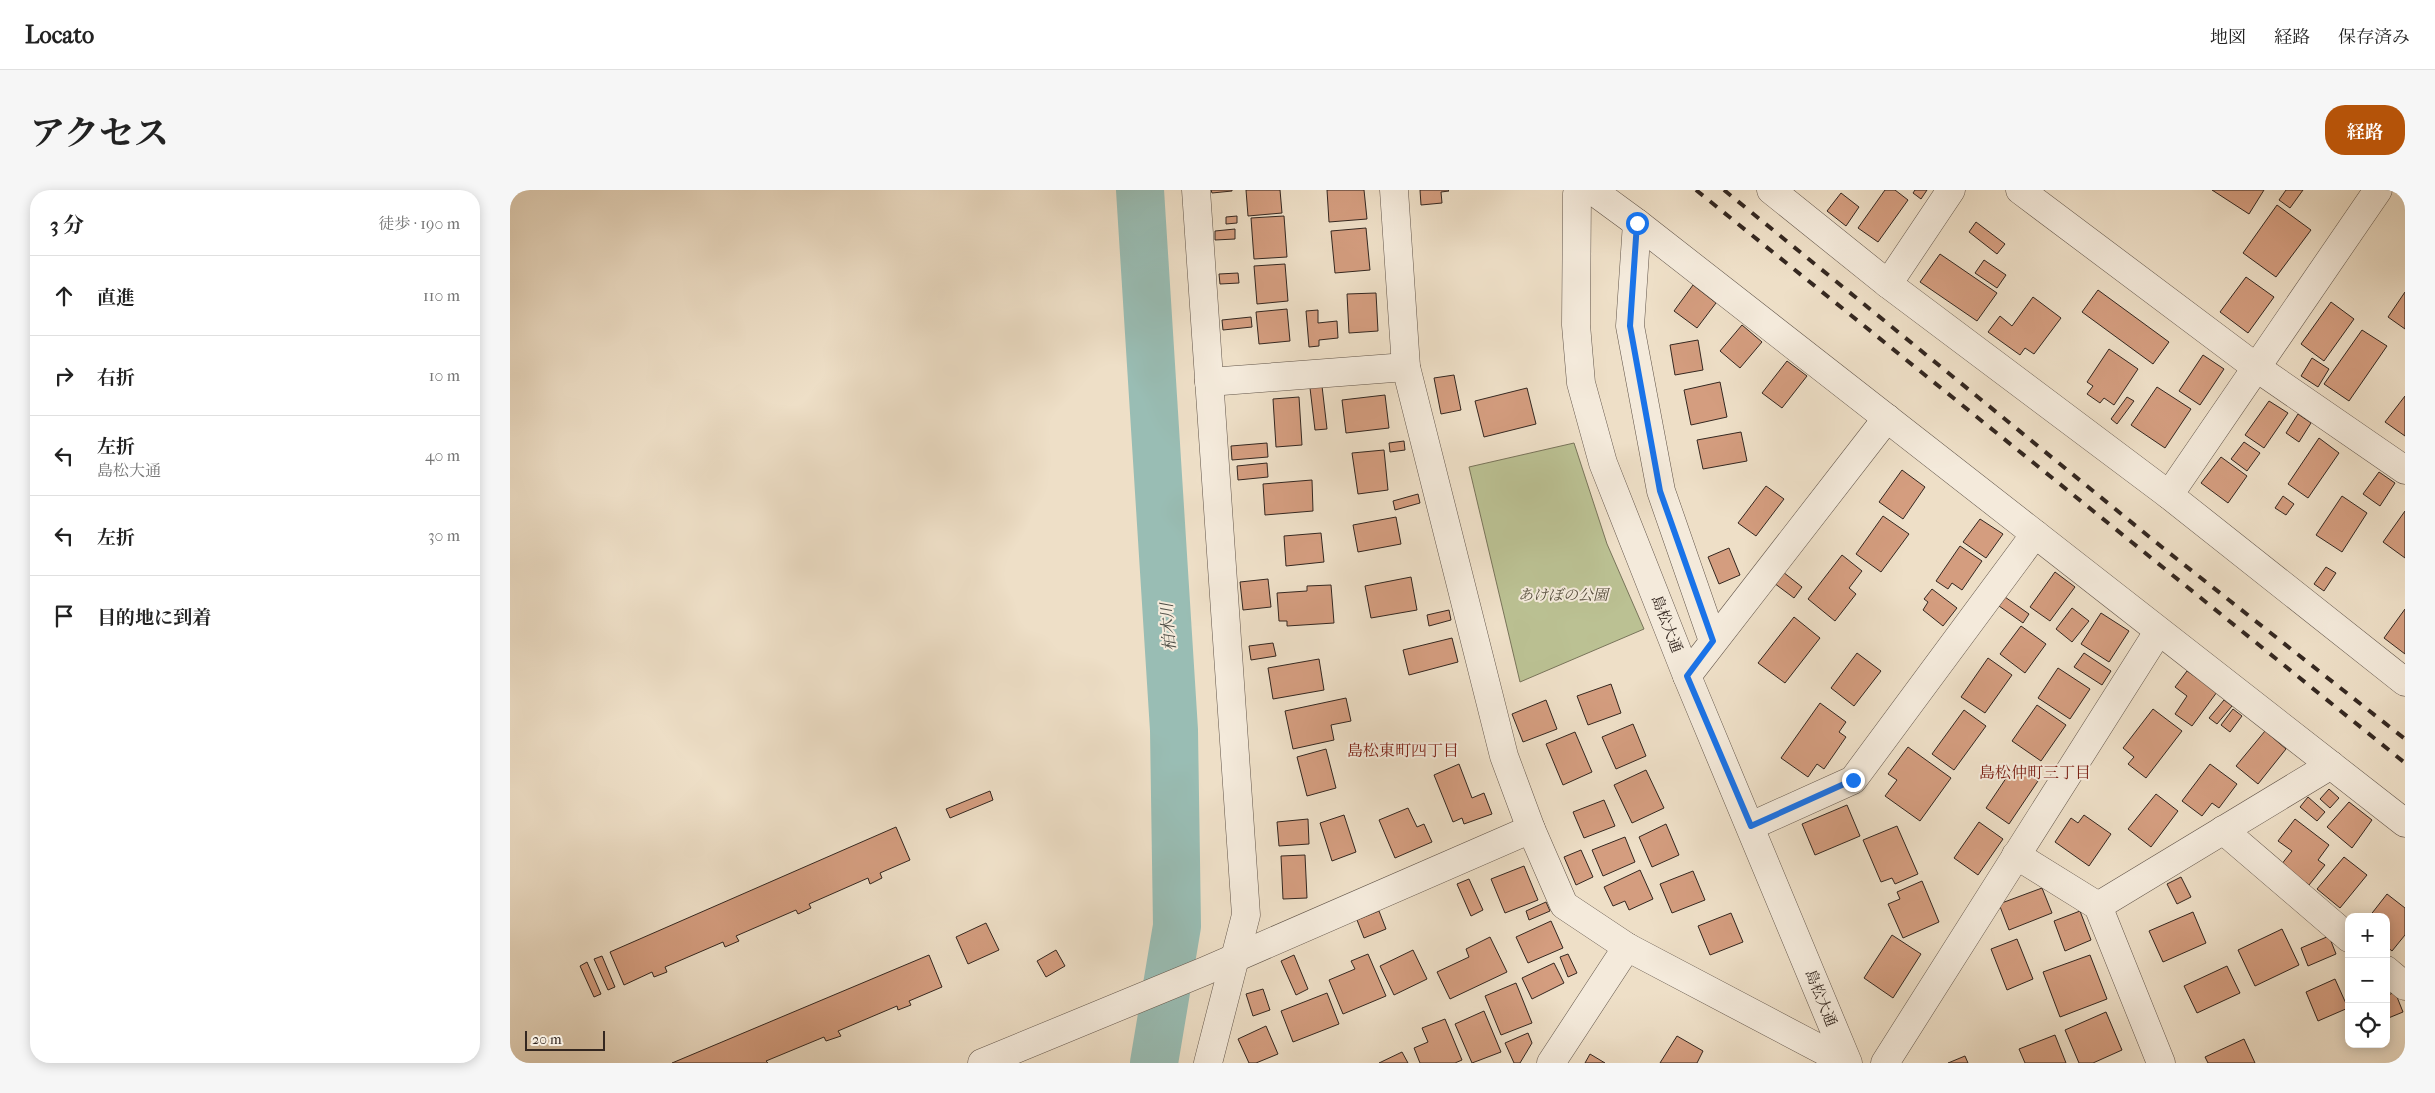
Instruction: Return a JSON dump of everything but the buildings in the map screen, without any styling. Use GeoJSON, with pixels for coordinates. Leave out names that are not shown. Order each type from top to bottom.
{"type":"FeatureCollection","features":[{"type":"Feature","properties":{"kind":"street"},"geometry":{"type":"LineString","coordinates":[[1196,190],[1246,915],[1208,1063]]}},
{"type":"Feature","properties":{"kind":"street"},"geometry":{"type":"LineString","coordinates":[[1394,190],[1406,367],[1504,756],[1531,829],[1564,905],[1628,947],[1847,1063]]}},
{"type":"Feature","properties":{"kind":"street"},"geometry":{"type":"LineString","coordinates":[[1771,190],[1888,284],[2169,494],[2405,682]]}},
{"type":"Feature","properties":{"kind":"street"},"geometry":{"type":"LineString","coordinates":[[1888,284],[1951,190]]}},
{"type":"Feature","properties":{"kind":"street"},"geometry":{"type":"LineString","coordinates":[[2020,190],[2257,368],[2405,470]]}},
{"type":"Feature","properties":{"kind":"street"},"geometry":{"type":"LineString","coordinates":[[2169,494],[2378,190]]}},
{"type":"Feature","properties":{"kind":"street"},"geometry":{"type":"LineString","coordinates":[[1585,192],[1637,223],[2158,632],[2405,823]]}},
{"type":"Feature","properties":{"kind":"street","name":"島松大通"},"geometry":{"type":"LineString","coordinates":[[1585,192],[1576,325],[1581,383],[1603,463],[1687,676],[1751,826],[1847,1063]]}},
{"type":"Feature","properties":{"kind":"street"},"geometry":{"type":"LineString","coordinates":[[1637,223],[1630,326],[1660,491],[1713,641]]}},
{"type":"Feature","properties":{"kind":"street"},"geometry":{"type":"LineString","coordinates":[[1209,382],[1406,367]]}},
{"type":"Feature","properties":{"kind":"street"},"geometry":{"type":"LineString","coordinates":[[1687,676],[1887,418]]}},
{"type":"Feature","properties":{"kind":"street"},"geometry":{"type":"LineString","coordinates":[[1751,826],[1853,780],[2035,534]]}},
{"type":"Feature","properties":{"kind":"street"},"geometry":{"type":"LineString","coordinates":[[1886,1063],[2158,632]]}},
{"type":"Feature","properties":{"kind":"street"},"geometry":{"type":"LineString","coordinates":[[2098,906],[2332,765]]}},
{"type":"Feature","properties":{"kind":"street"},"geometry":{"type":"LineString","coordinates":[[982,1063],[1205,971],[1531,829]]}},
{"type":"Feature","properties":{"kind":"street"},"geometry":{"type":"LineString","coordinates":[[2223,830],[2345,935]]}},
{"type":"Feature","properties":{"kind":"street"},"geometry":{"type":"LineString","coordinates":[[2016,855],[2098,906],[2161,1063]]}},
{"type":"Feature","properties":{"kind":"street"},"geometry":{"type":"LineString","coordinates":[[1551,1063],[1628,947]]}},
{"type":"Feature","properties":{"kind":"street"},"geometry":{"type":"LineString","coordinates":[[2390,973],[2405,986]]}},
{"type":"Feature","properties":{"kind":"green space","name":"あけぼの公園"},"geometry":{"type":"Polygon","coordinates":[[[1574,443],[1607,544],[1644,629],[1520,682],[1469,467],[1574,443]]]}},
{"type":"Feature","properties":{"kind":"waterway","name":"柏木川"},"geometry":{"type":"LineString","coordinates":[[1140,190],[1174,730],[1177,926],[1154,1063]]}},
{"type":"Feature","properties":{"kind":"railway"},"geometry":{"type":"LineString","coordinates":[[1696,190],[2405,763]]}},
{"type":"Feature","properties":{"kind":"railway"},"geometry":{"type":"LineString","coordinates":[[1724,190],[2163,548],[2405,739]]}},
{"type":"Feature","properties":{"kind":"district","name":"島松東町四丁目"},"geometry":{"type":"Point","coordinates":[1403,750]}},
{"type":"Feature","properties":{"kind":"district","name":"島松仲町三丁目"},"geometry":{"type":"Point","coordinates":[2035,772]}},
{"type":"Feature","properties":{"kind":"route"},"geometry":{"type":"LineString","coordinates":[[1637,223],[1630,326],[1660,491],[1701,602],[1713,641],[1687,676],[1751,826],[1853,780]]}}]}
